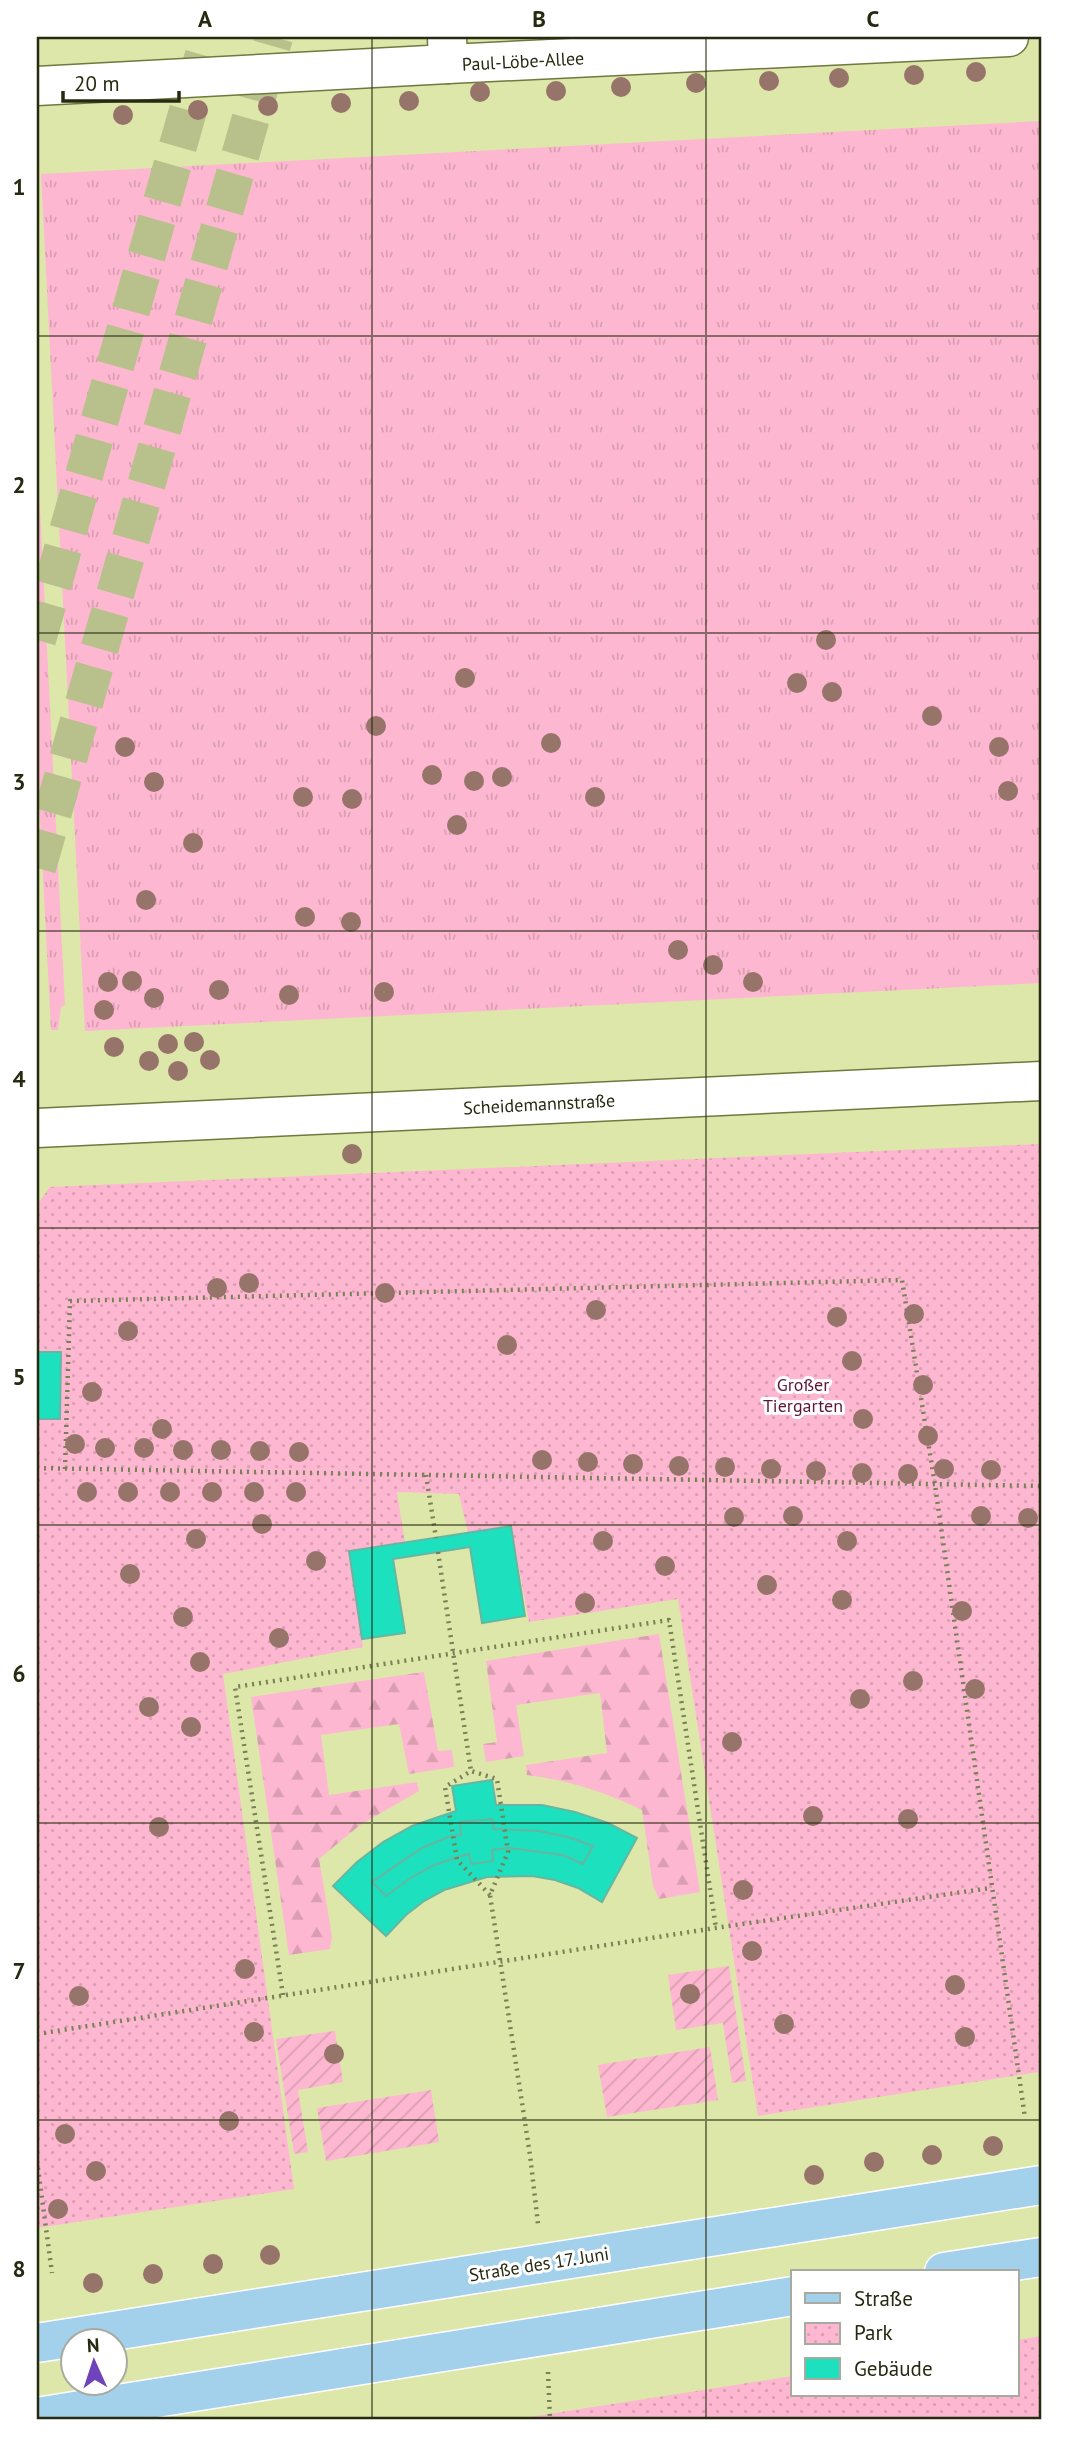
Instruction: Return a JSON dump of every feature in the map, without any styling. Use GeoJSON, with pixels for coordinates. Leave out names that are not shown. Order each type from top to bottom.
{"type":"FeatureCollection","features":[{"type":"Feature","properties":{"kind":"main road","name":"Straße des 17. Juni"},"geometry":{"type":"LineString","coordinates":[[37,2343],[1041,2185]]}},
{"type":"Feature","properties":{"kind":"main road"},"geometry":{"type":"LineString","coordinates":[[957,2270],[1041,2257]]}},
{"type":"Feature","properties":{"kind":"main road"},"geometry":{"type":"LineString","coordinates":[[37,2417],[791,2296]]}},
{"type":"Feature","properties":{"kind":"street","name":"Paul-Löbe-Allee"},"geometry":{"type":"LineString","coordinates":[[37,86],[448,50],[1006,37]]}},
{"type":"Feature","properties":{"kind":"street","name":"Scheidemannstraße"},"geometry":{"type":"LineString","coordinates":[[37,1128],[1041,1081]]}},
{"type":"Feature","properties":{"kind":"path"},"geometry":{"type":"LineString","coordinates":[[65,1469],[69,1301],[902,1280],[935,1485],[1025,2118]]}},
{"type":"Feature","properties":{"kind":"path"},"geometry":{"type":"LineString","coordinates":[[37,1468],[1041,1486]]}},
{"type":"Feature","properties":{"kind":"path"},"geometry":{"type":"LineString","coordinates":[[426,1475],[436,1538]]}},
{"type":"Feature","properties":{"kind":"path"},"geometry":{"type":"LineString","coordinates":[[438,1552],[471,1771]]}},
{"type":"Feature","properties":{"kind":"path"},"geometry":{"type":"LineString","coordinates":[[283,1995],[235,1688],[668,1620],[716,1928]]}},
{"type":"Feature","properties":{"kind":"path"},"geometry":{"type":"LineString","coordinates":[[490,1895],[457,1860],[445,1787],[471,1771],[497,1779],[508,1852],[490,1895],[530,2155],[538,2229]]}},
{"type":"Feature","properties":{"kind":"path"},"geometry":{"type":"LineString","coordinates":[[37,2034],[991,1888]]}},
{"type":"Feature","properties":{"kind":"path"},"geometry":{"type":"LineString","coordinates":[[37,2161],[52,2273]]}},
{"type":"Feature","properties":{"kind":"path"},"geometry":{"type":"LineString","coordinates":[[548,2372],[550,2419]]}},
{"type":"Feature","properties":{"kind":"green space"},"geometry":{"type":"Polygon","coordinates":[[[1041,121],[1041,983],[85,1031],[41,174],[1041,121]]]}},
{"type":"Feature","properties":{"kind":"green space"},"geometry":{"type":"Polygon","coordinates":[[[37,449],[65,1005],[61,1007],[58,1030],[51,1030],[37,763],[37,449]]]}},
{"type":"Feature","properties":{"kind":"green space","name":"Großer Tiergarten"},"geometry":{"type":"Polygon","coordinates":[[[1041,1144],[1041,2088],[1038,2072],[758,2116],[678,1599],[529,1622],[511,1526],[468,1533],[459,1494],[397,1492],[405,1543],[349,1552],[363,1647],[223,1674],[294,2189],[37,2228],[37,1205],[50,1187],[1041,1144]]]}},
{"type":"Feature","properties":{"kind":"green space"},"geometry":{"type":"Polygon","coordinates":[[[659,1634],[700,1892],[659,1899],[653,1886],[642,1810],[586,1788],[527,1775],[526,1765],[607,1753],[600,1693],[516,1705],[524,1756],[486,1762],[483,1744],[497,1742],[486,1661],[659,1634]]]}},
{"type":"Feature","properties":{"kind":"green space"},"geometry":{"type":"Polygon","coordinates":[[[424,1672],[438,1751],[452,1750],[454,1767],[409,1774],[399,1724],[321,1735],[329,1795],[417,1782],[419,1791],[360,1825],[319,1859],[332,1936],[330,1949],[289,1955],[251,1697],[424,1672]]]}},
{"type":"Feature","properties":{"kind":"green space"},"geometry":{"type":"Polygon","coordinates":[[[729,1966],[746,2081],[732,2083],[723,2023],[676,2030],[668,1975],[729,1966]]]}},
{"type":"Feature","properties":{"kind":"green space"},"geometry":{"type":"Polygon","coordinates":[[[335,2031],[343,2082],[298,2090],[308,2152],[294,2154],[276,2039],[335,2031]]]}},
{"type":"Feature","properties":{"kind":"green space"},"geometry":{"type":"Polygon","coordinates":[[[710,2047],[718,2100],[607,2117],[598,2065],[710,2047]]]}},
{"type":"Feature","properties":{"kind":"green space"},"geometry":{"type":"Polygon","coordinates":[[[431,2090],[439,2142],[326,2161],[317,2108],[431,2090]]]}},
{"type":"Feature","properties":{"kind":"green space"},"geometry":{"type":"Polygon","coordinates":[[[1041,2336],[1041,2419],[516,2419],[791,2376],[791,2396],[1018,2396],[1018,2340],[1041,2336]]]}},
{"type":"Feature","properties":{"kind":"building"},"geometry":{"type":"Polygon","coordinates":[[[37,1352],[61,1352],[60,1419],[37,1419],[37,1352]]]}},
{"type":"Feature","properties":{"kind":"building"},"geometry":{"type":"Polygon","coordinates":[[[511,1526],[525,1616],[482,1623],[470,1547],[393,1559],[405,1633],[362,1639],[349,1551],[511,1526]]]}},
{"type":"Feature","properties":{"kind":"building"},"geometry":{"type":"Polygon","coordinates":[[[492,1780],[496,1805],[542,1805],[575,1812],[608,1823],[637,1838],[602,1902],[578,1888],[555,1880],[532,1876],[487,1877],[444,1890],[424,1901],[386,1936],[333,1886],[357,1862],[383,1842],[412,1826],[456,1811],[452,1786],[492,1780]]]}},
{"type":"Feature","properties":{"kind":"building"},"geometry":{"type":"Polygon","coordinates":[[[492,1819],[494,1829],[539,1831],[593,1846],[583,1864],[563,1855],[509,1848],[492,1850],[493,1861],[471,1864],[469,1854],[432,1866],[386,1896],[372,1882],[422,1848],[448,1837],[461,1835],[460,1822],[492,1819]]]}},
{"type":"Feature","properties":{"kind":"tunnel"},"geometry":{"type":"LineString","coordinates":[[37,640],[209,37]]}},
{"type":"Feature","properties":{"kind":"tunnel"},"geometry":{"type":"LineString","coordinates":[[37,868],[274,37]]}}]}
